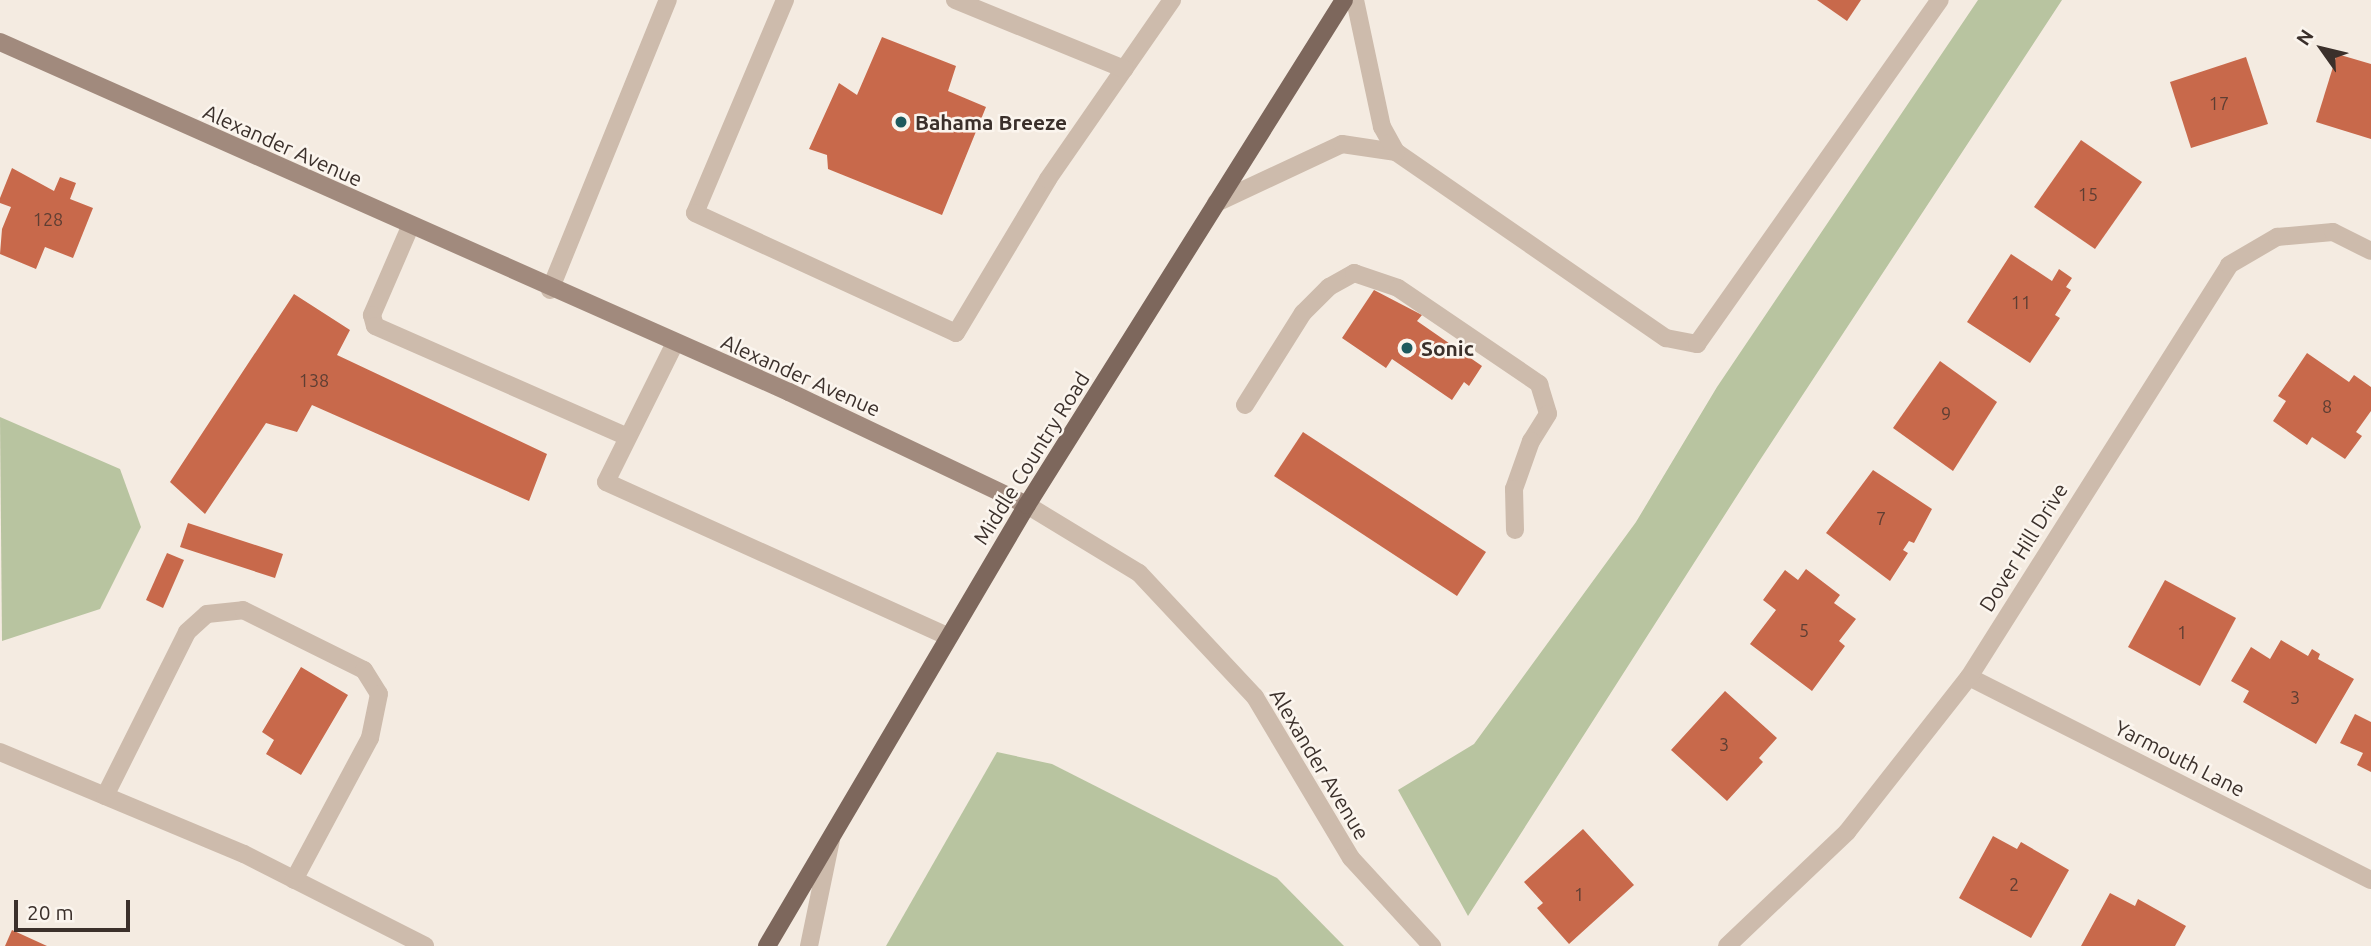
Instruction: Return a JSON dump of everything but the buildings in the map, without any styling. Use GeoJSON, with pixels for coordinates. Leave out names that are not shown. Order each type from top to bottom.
{"type":"FeatureCollection","features":[{"type":"Feature","properties":{"kind":"main road","name":"Middle Country Road"},"geometry":{"type":"LineString","coordinates":[[767,946],[1027,505],[1344,0]]}},
{"type":"Feature","properties":{"kind":"street"},"geometry":{"type":"LineString","coordinates":[[550,290],[668,0]]}},
{"type":"Feature","properties":{"kind":"street"},"geometry":{"type":"LineString","coordinates":[[785,0],[695,213],[956,333],[1048,179],[1172,0]]}},
{"type":"Feature","properties":{"kind":"street"},"geometry":{"type":"LineString","coordinates":[[955,0],[1124,69]]}},
{"type":"Feature","properties":{"kind":"street"},"geometry":{"type":"LineString","coordinates":[[1355,0],[1382,127],[1396,152]]}},
{"type":"Feature","properties":{"kind":"street"},"geometry":{"type":"LineString","coordinates":[[1216,203],[1342,144],[1396,152],[1666,338],[1697,344],[1940,0]]}},
{"type":"Feature","properties":{"kind":"street","name":"Alexander Avenue"},"geometry":{"type":"LineString","coordinates":[[0,42],[550,290],[675,343],[1027,505],[1139,573],[1246,687],[1351,858],[1432,946]]}},
{"type":"Feature","properties":{"kind":"street"},"geometry":{"type":"LineString","coordinates":[[410,227],[372,316],[375,326],[628,438]]}},
{"type":"Feature","properties":{"kind":"street","name":"Dover Hill Drive"},"geometry":{"type":"LineString","coordinates":[[1727,946],[1847,832],[1969,677],[2229,265],[2277,237],[2333,232],[2371,251]]}},
{"type":"Feature","properties":{"kind":"street"},"geometry":{"type":"LineString","coordinates":[[1245,405],[1303,313],[1329,287],[1354,273],[1398,288],[1539,384],[1548,414],[1531,441],[1514,489],[1515,530]]}},
{"type":"Feature","properties":{"kind":"street"},"geometry":{"type":"LineString","coordinates":[[675,343],[606,482],[949,637]]}},
{"type":"Feature","properties":{"kind":"street"},"geometry":{"type":"LineString","coordinates":[[104,796],[187,632],[207,614],[243,610],[364,670],[379,694],[370,738],[294,880]]}},
{"type":"Feature","properties":{"kind":"street","name":"Yarmouth Lane"},"geometry":{"type":"LineString","coordinates":[[1969,677],[2371,880]]}},
{"type":"Feature","properties":{"kind":"street"},"geometry":{"type":"LineString","coordinates":[[0,752],[294,880],[425,946]]}},
{"type":"Feature","properties":{"kind":"street"},"geometry":{"type":"LineString","coordinates":[[809,946],[832,835]]}},
{"type":"Feature","properties":{"kind":"green space"},"geometry":{"type":"Polygon","coordinates":[[[1978,0],[2062,0],[1758,463],[1468,916],[1398,790],[1474,744],[1636,522],[1717,387],[1978,0]]]}},
{"type":"Feature","properties":{"kind":"green space"},"geometry":{"type":"Polygon","coordinates":[[[0,417],[120,469],[141,527],[100,609],[2,641],[0,417]]]}},
{"type":"Feature","properties":{"kind":"green space"},"geometry":{"type":"Polygon","coordinates":[[[997,752],[1052,764],[1277,878],[1344,946],[886,946],[997,752]]]}},
{"type":"Feature","properties":{"kind":"place","name":"Bahama Breeze"},"geometry":{"type":"Point","coordinates":[901,122]}},
{"type":"Feature","properties":{"kind":"place","name":"Sonic"},"geometry":{"type":"Point","coordinates":[1407,348]}}]}
